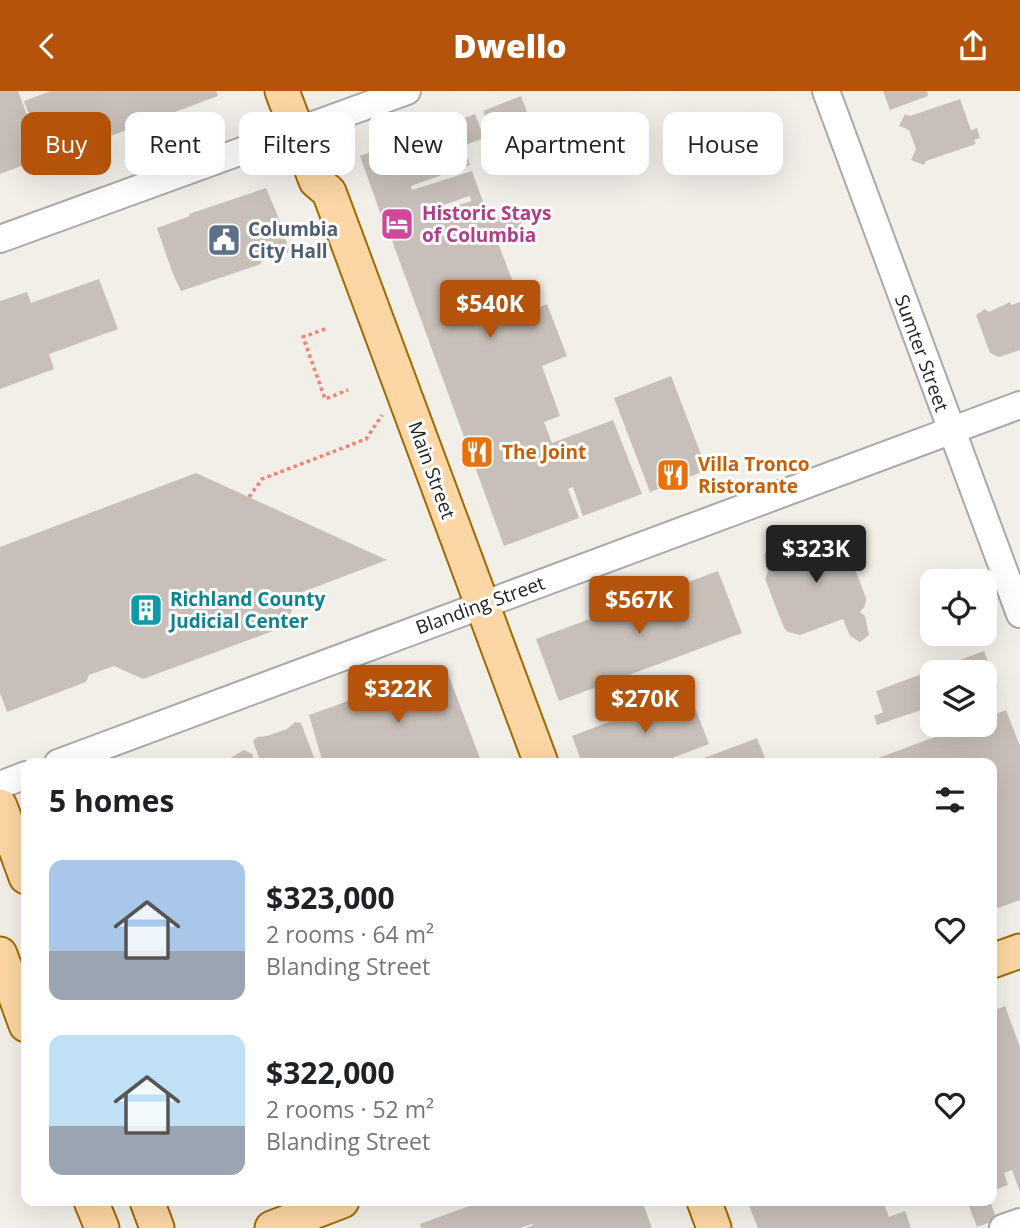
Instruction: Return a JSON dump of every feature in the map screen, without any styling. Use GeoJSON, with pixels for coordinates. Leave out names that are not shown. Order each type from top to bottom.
{"type":"FeatureCollection","features":[{"type":"Feature","properties":{"kind":"main road","name":"Main Street"},"geometry":{"type":"LineString","coordinates":[[282,91],[290,112]]}},
{"type":"Feature","properties":{"kind":"main road","name":"Main Street"},"geometry":{"type":"LineString","coordinates":[[314,175],[316,181],[313,198],[474,607],[539,758]]}},
{"type":"Feature","properties":{"kind":"main road","name":"Main Street"},"geometry":{"type":"LineString","coordinates":[[474,607],[521,758]]}},
{"type":"Feature","properties":{"kind":"main road"},"geometry":{"type":"LineString","coordinates":[[0,806],[21,863]]}},
{"type":"Feature","properties":{"kind":"main road"},"geometry":{"type":"LineString","coordinates":[[997,959],[1020,951]]}},
{"type":"Feature","properties":{"kind":"main road"},"geometry":{"type":"LineString","coordinates":[[0,954],[21,1011]]}},
{"type":"Feature","properties":{"kind":"main road"},"geometry":{"type":"LineString","coordinates":[[93,1206],[102,1228]]}},
{"type":"Feature","properties":{"kind":"main road"},"geometry":{"type":"LineString","coordinates":[[149,1206],[157,1228]]}},
{"type":"Feature","properties":{"kind":"main road"},"geometry":{"type":"LineString","coordinates":[[272,1228],[329,1206]]}},
{"type":"Feature","properties":{"kind":"main road"},"geometry":{"type":"LineString","coordinates":[[687,1206],[695,1228]]}},
{"type":"Feature","properties":{"kind":"main road"},"geometry":{"type":"LineString","coordinates":[[706,1206],[714,1228]]}},
{"type":"Feature","properties":{"kind":"street"},"geometry":{"type":"LineString","coordinates":[[347,112],[407,91]]}},
{"type":"Feature","properties":{"kind":"street","name":"Sumter Street"},"geometry":{"type":"LineString","coordinates":[[826,91],[1020,614]]}},
{"type":"Feature","properties":{"kind":"street"},"geometry":{"type":"LineString","coordinates":[[0,239],[239,151]]}},
{"type":"Feature","properties":{"kind":"street","name":"Blanding Street"},"geometry":{"type":"LineString","coordinates":[[71,758],[1020,405]]}},
{"type":"Feature","properties":{"kind":"street"},"geometry":{"type":"LineString","coordinates":[[0,785],[21,777]]}},
{"type":"Feature","properties":{"kind":"street"},"geometry":{"type":"LineString","coordinates":[[1003,1228],[1020,1222]]}},
{"type":"Feature","properties":{"kind":"path"},"geometry":{"type":"LineString","coordinates":[[325,329],[303,337],[326,399],[348,390]]}},
{"type":"Feature","properties":{"kind":"path"},"geometry":{"type":"LineString","coordinates":[[249,498],[262,479],[366,439],[382,415]]}},
{"type":"Feature","properties":{"kind":"building"},"geometry":{"type":"Polygon","coordinates":[[[0,91],[18,91],[26,112],[21,112],[21,166],[0,174],[0,91]]]}},
{"type":"Feature","properties":{"kind":"building"},"geometry":{"type":"Polygon","coordinates":[[[51,91],[216,91],[218,96],[175,112],[125,112],[125,131],[111,136],[111,112],[28,112],[24,101],[51,91]]]}},
{"type":"Feature","properties":{"kind":"building"},"geometry":{"type":"Polygon","coordinates":[[[883,91],[927,91],[928,96],[890,110],[883,91]]]}},
{"type":"Feature","properties":{"kind":"building"},"geometry":{"type":"Polygon","coordinates":[[[521,96],[527,112],[483,112],[521,96]]]}},
{"type":"Feature","properties":{"kind":"building"},"geometry":{"type":"Polygon","coordinates":[[[960,99],[971,130],[977,128],[980,138],[974,140],[976,144],[926,161],[924,165],[911,160],[916,149],[909,130],[899,126],[905,114],[910,116],[960,99]]]}},
{"type":"Feature","properties":{"kind":"building"},"geometry":{"type":"Polygon","coordinates":[[[475,114],[481,130],[481,139],[467,144],[467,117],[475,114]]]}},
{"type":"Feature","properties":{"kind":"building"},"geometry":{"type":"Polygon","coordinates":[[[369,153],[369,175],[442,175],[411,186],[412,190],[467,175],[472,171],[489,219],[516,209],[523,228],[496,238],[525,313],[547,304],[567,356],[542,366],[560,416],[544,422],[552,443],[613,420],[642,494],[583,516],[573,487],[568,489],[579,518],[504,546],[390,235],[386,237],[380,219],[382,218],[360,156],[369,153]],[[470,196],[422,212],[424,217],[471,201],[470,196]]]}},
{"type":"Feature","properties":{"kind":"building","name":"Columbia City Hall"},"geometry":{"type":"Polygon","coordinates":[[[266,188],[290,251],[261,264],[181,291],[157,228],[190,216],[189,214],[266,188]]]}},
{"type":"Feature","properties":{"kind":"building"},"geometry":{"type":"Polygon","coordinates":[[[99,279],[118,329],[49,354],[54,369],[0,389],[0,301],[27,292],[31,303],[99,279]]]}},
{"type":"Feature","properties":{"kind":"building"},"geometry":{"type":"Polygon","coordinates":[[[1010,302],[1011,305],[1020,302],[1020,350],[999,357],[990,353],[976,315],[985,309],[989,312],[1010,302]]]}},
{"type":"Feature","properties":{"kind":"building"},"geometry":{"type":"Polygon","coordinates":[[[671,376],[707,470],[650,492],[614,398],[671,376]]]}},
{"type":"Feature","properties":{"kind":"building","name":"Richland County Judicial Center"},"geometry":{"type":"Polygon","coordinates":[[[196,473],[387,560],[300,593],[284,627],[143,679],[114,666],[89,675],[86,682],[7,712],[0,693],[0,547],[196,473]]]}},
{"type":"Feature","properties":{"kind":"building"},"geometry":{"type":"Polygon","coordinates":[[[832,528],[837,530],[847,548],[866,598],[865,606],[860,612],[865,616],[869,635],[860,642],[850,636],[843,619],[800,635],[788,632],[765,579],[768,571],[764,555],[768,551],[832,528]]]}},
{"type":"Feature","properties":{"kind":"building"},"geometry":{"type":"Polygon","coordinates":[[[718,571],[742,633],[559,701],[536,639],[718,571]]]}},
{"type":"Feature","properties":{"kind":"building"},"geometry":{"type":"Polygon","coordinates":[[[984,651],[988,660],[960,660],[984,651]]]}},
{"type":"Feature","properties":{"kind":"building"},"geometry":{"type":"Polygon","coordinates":[[[445,666],[480,758],[322,758],[309,715],[445,666]]]}},
{"type":"Feature","properties":{"kind":"building"},"geometry":{"type":"Polygon","coordinates":[[[920,675],[920,710],[877,725],[874,716],[883,712],[876,691],[920,675]]]}},
{"type":"Feature","properties":{"kind":"building"},"geometry":{"type":"Polygon","coordinates":[[[689,692],[709,744],[672,758],[580,758],[572,736],[689,692]]]}},
{"type":"Feature","properties":{"kind":"building"},"geometry":{"type":"Polygon","coordinates":[[[1006,710],[1020,746],[1020,900],[997,908],[997,758],[878,758],[935,737],[997,737],[997,713],[1006,710]]]}},
{"type":"Feature","properties":{"kind":"building"},"geometry":{"type":"Polygon","coordinates":[[[295,722],[301,723],[314,758],[259,758],[253,741],[257,737],[287,729],[295,722]]]}},
{"type":"Feature","properties":{"kind":"building"},"geometry":{"type":"Polygon","coordinates":[[[757,738],[765,758],[704,758],[757,738]]]}},
{"type":"Feature","properties":{"kind":"building"},"geometry":{"type":"Polygon","coordinates":[[[244,750],[254,758],[230,758],[244,750]]]}},
{"type":"Feature","properties":{"kind":"building"},"geometry":{"type":"Polygon","coordinates":[[[1005,1006],[1020,1047],[1020,1192],[1012,1170],[1004,1173],[1008,1185],[997,1189],[997,1009],[1005,1006]]]}},
{"type":"Feature","properties":{"kind":"building"},"geometry":{"type":"Polygon","coordinates":[[[469,1206],[644,1206],[652,1228],[526,1228],[532,1224],[520,1228],[421,1228],[420,1224],[469,1206]]]}},
{"type":"Feature","properties":{"kind":"building"},"geometry":{"type":"Polygon","coordinates":[[[749,1206],[885,1206],[889,1217],[905,1211],[911,1228],[758,1228],[749,1206]]]}},
{"type":"Feature","properties":{"kind":"building"},"geometry":{"type":"Polygon","coordinates":[[[969,1206],[992,1206],[997,1220],[977,1227],[969,1206]]]}},
{"type":"Feature","properties":{"kind":"place","name":"Historic Stays of Columbia"},"geometry":{"type":"Point","coordinates":[397,224]}},
{"type":"Feature","properties":{"kind":"place","name":"Columbia City Hall"},"geometry":{"type":"Point","coordinates":[224,240]}},
{"type":"Feature","properties":{"kind":"place","name":"The Joint"},"geometry":{"type":"Point","coordinates":[477,452]}},
{"type":"Feature","properties":{"kind":"place","name":"Villa Tronco Ristorante"},"geometry":{"type":"Point","coordinates":[673,475]}},
{"type":"Feature","properties":{"kind":"place","name":"Richland County Judicial Center"},"geometry":{"type":"Point","coordinates":[146,610]}}]}
